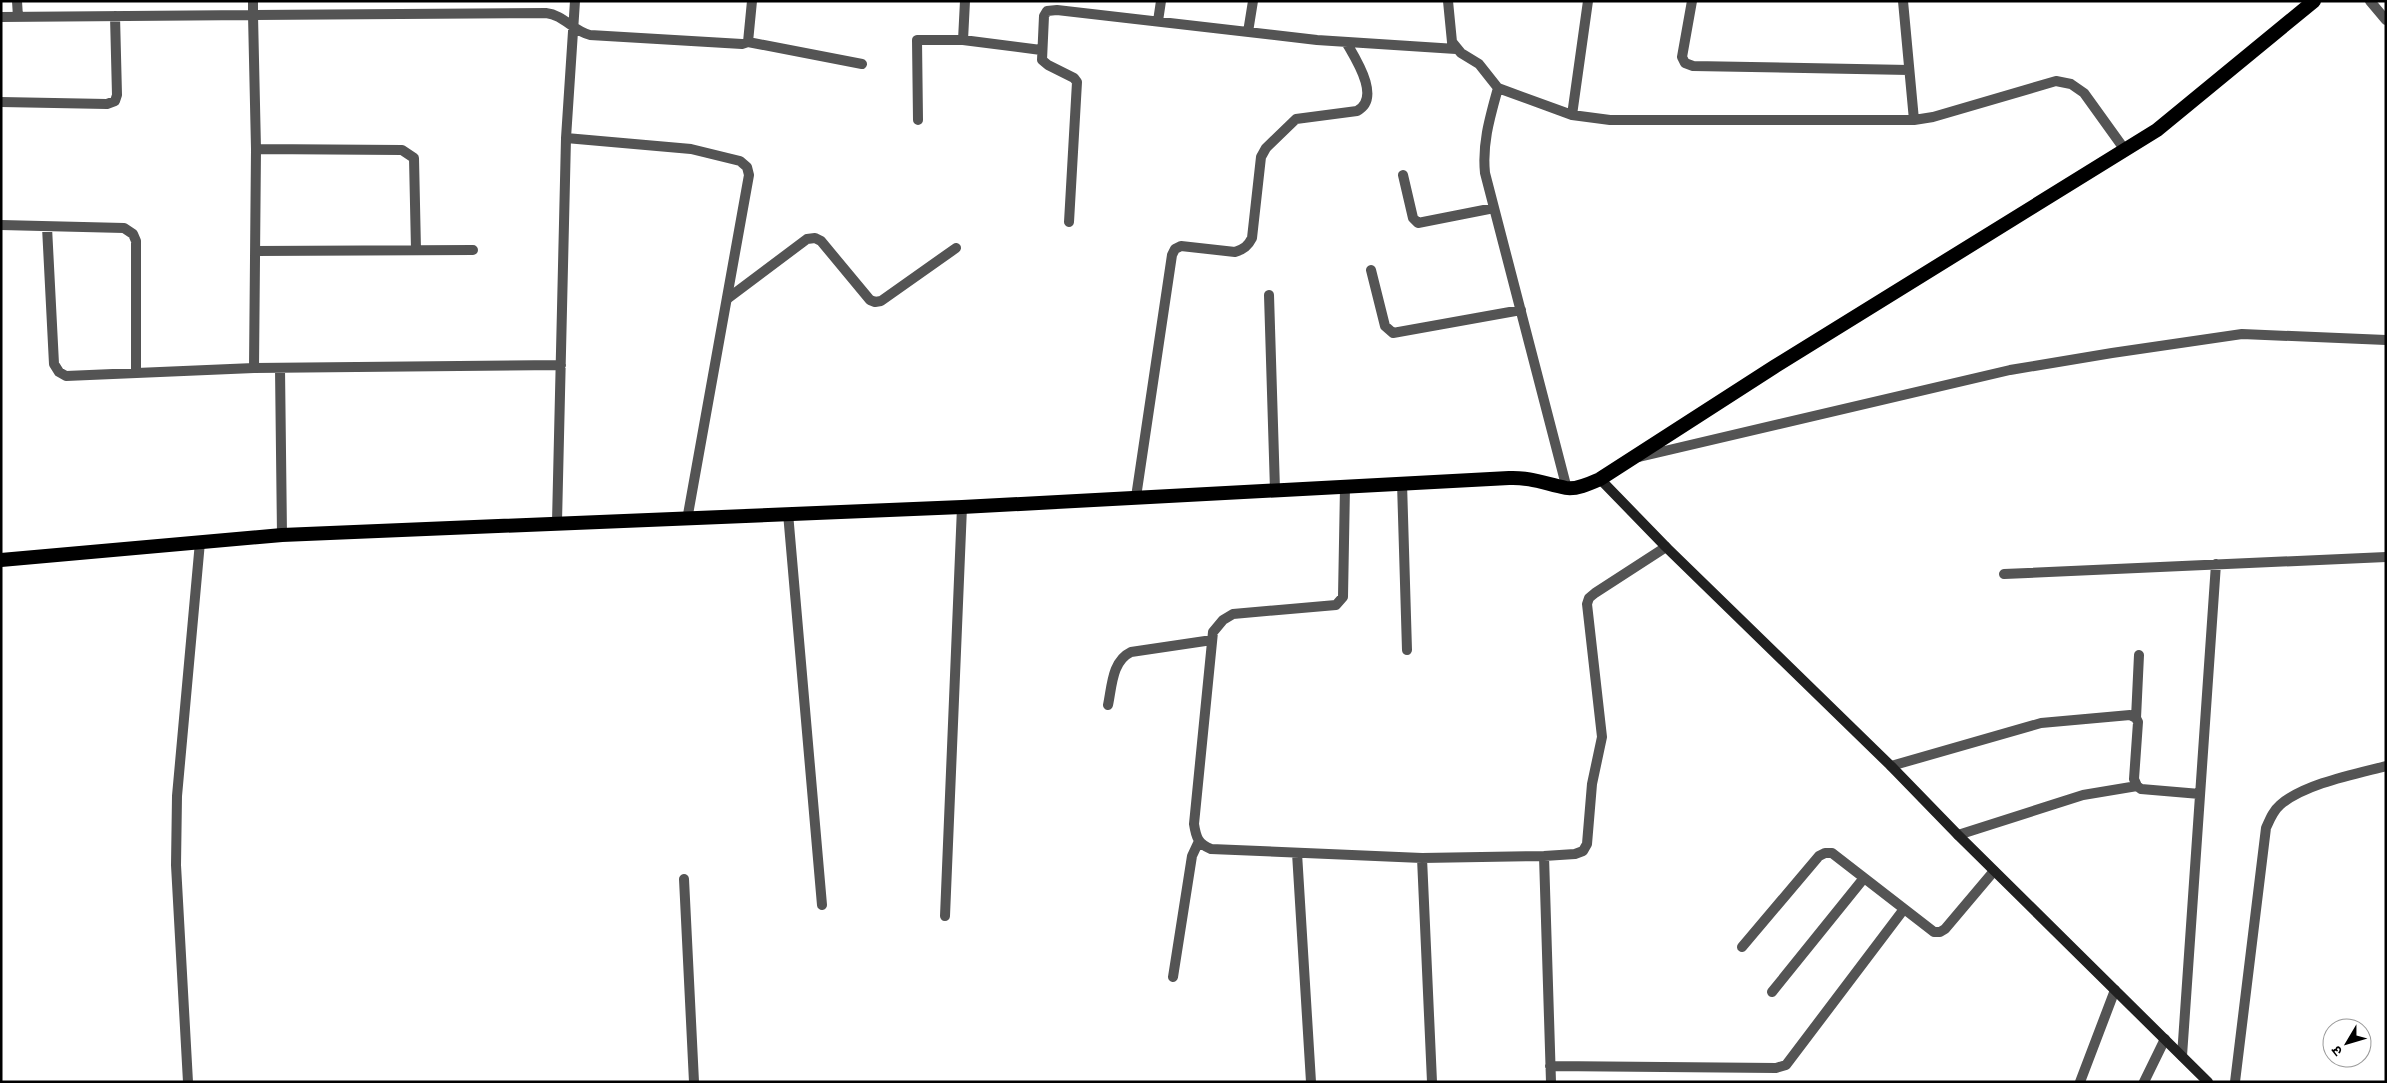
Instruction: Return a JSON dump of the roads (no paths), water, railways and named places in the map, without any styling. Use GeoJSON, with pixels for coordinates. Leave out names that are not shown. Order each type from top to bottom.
{"type":"FeatureCollection","features":[{"type":"Feature","properties":{"kind":"highway"},"geometry":{"type":"LineString","coordinates":[[1,560],[282,535],[557,522],[687,520],[788,513],[962,507],[1524,477],[1558,484],[1567,489],[1600,479],[1774,367],[2157,130],[2314,1]]}},
{"type":"Feature","properties":{"kind":"main road"},"geometry":{"type":"LineString","coordinates":[[1600,479],[1666,547],[1891,766],[1994,871],[2208,1082]]}},
{"type":"Feature","properties":{"kind":"street"},"geometry":{"type":"LineString","coordinates":[[17,1],[18,17]]}},
{"type":"Feature","properties":{"kind":"street"},"geometry":{"type":"LineString","coordinates":[[253,1],[256,149],[254,368]]}},
{"type":"Feature","properties":{"kind":"street"},"geometry":{"type":"LineString","coordinates":[[557,522],[566,138],[575,1]]}},
{"type":"Feature","properties":{"kind":"street"},"geometry":{"type":"LineString","coordinates":[[748,42],[752,1]]}},
{"type":"Feature","properties":{"kind":"street"},"geometry":{"type":"LineString","coordinates":[[963,40],[964,1]]}},
{"type":"Feature","properties":{"kind":"street"},"geometry":{"type":"LineString","coordinates":[[1158,21],[1161,1]]}},
{"type":"Feature","properties":{"kind":"street"},"geometry":{"type":"LineString","coordinates":[[1248,32],[1253,1]]}},
{"type":"Feature","properties":{"kind":"street"},"geometry":{"type":"LineString","coordinates":[[1448,1],[1452,42],[1456,49],[1479,64],[1498,88],[1572,115],[1610,120],[1914,120],[1934,117],[2056,81],[2071,84],[2084,93],[2125,150]]}},
{"type":"Feature","properties":{"kind":"street"},"geometry":{"type":"LineString","coordinates":[[1572,115],[1588,1]]}},
{"type":"Feature","properties":{"kind":"street"},"geometry":{"type":"LineString","coordinates":[[1692,1],[1682,57],[1685,62],[1693,66],[1910,70]]}},
{"type":"Feature","properties":{"kind":"street"},"geometry":{"type":"LineString","coordinates":[[1903,1],[1914,120]]}},
{"type":"Feature","properties":{"kind":"street"},"geometry":{"type":"LineString","coordinates":[[2370,1],[2386,20]]}},
{"type":"Feature","properties":{"kind":"street"},"geometry":{"type":"LineString","coordinates":[[1069,222],[1077,82],[1074,78],[1044,63],[1041,50],[1044,16],[1047,11],[1057,10],[1346,42],[1456,49]]}},
{"type":"Feature","properties":{"kind":"street"},"geometry":{"type":"LineString","coordinates":[[1,17],[546,13],[560,16],[580,31],[590,35],[742,44],[748,42],[862,64]]}},
{"type":"Feature","properties":{"kind":"street"},"geometry":{"type":"LineString","coordinates":[[1,102],[4,104],[107,104],[115,101],[118,95],[115,16]]}},
{"type":"Feature","properties":{"kind":"street"},"geometry":{"type":"LineString","coordinates":[[918,120],[917,40],[963,40],[1041,50]]}},
{"type":"Feature","properties":{"kind":"street"},"geometry":{"type":"LineString","coordinates":[[1136,497],[1172,255],[1175,249],[1181,246],[1236,252],[1242,250],[1252,238],[1261,157],[1266,148],[1296,119],[1357,111],[1362,108],[1366,103],[1365,76],[1346,42]]}},
{"type":"Feature","properties":{"kind":"street"},"geometry":{"type":"LineString","coordinates":[[1498,88],[1485,135],[1483,155],[1485,173],[1567,489]]}},
{"type":"Feature","properties":{"kind":"street"},"geometry":{"type":"LineString","coordinates":[[566,138],[675,146],[740,161],[747,167],[749,175],[687,520]]}},
{"type":"Feature","properties":{"kind":"street"},"geometry":{"type":"LineString","coordinates":[[256,149],[402,150],[409,153],[414,158],[416,250]]}},
{"type":"Feature","properties":{"kind":"street"},"geometry":{"type":"LineString","coordinates":[[1403,175],[1413,218],[1418,223],[1494,208]]}},
{"type":"Feature","properties":{"kind":"street"},"geometry":{"type":"LineString","coordinates":[[1,225],[124,228],[133,234],[136,241],[136,372]]}},
{"type":"Feature","properties":{"kind":"street"},"geometry":{"type":"LineString","coordinates":[[47,227],[54,364],[59,372],[66,376],[254,368],[561,365]]}},
{"type":"Feature","properties":{"kind":"street"},"geometry":{"type":"LineString","coordinates":[[727,299],[807,239],[815,238],[821,240],[870,300],[875,302],[881,301],[956,248]]}},
{"type":"Feature","properties":{"kind":"street"},"geometry":{"type":"LineString","coordinates":[[255,251],[473,250]]}},
{"type":"Feature","properties":{"kind":"street"},"geometry":{"type":"LineString","coordinates":[[1371,270],[1385,326],[1392,333],[1521,310]]}},
{"type":"Feature","properties":{"kind":"street"},"geometry":{"type":"LineString","coordinates":[[1269,295],[1275,490]]}},
{"type":"Feature","properties":{"kind":"street"},"geometry":{"type":"LineString","coordinates":[[1631,459],[2010,370],[2121,352],[2242,334],[2386,340]]}},
{"type":"Feature","properties":{"kind":"street"},"geometry":{"type":"LineString","coordinates":[[280,368],[282,535]]}},
{"type":"Feature","properties":{"kind":"street"},"geometry":{"type":"LineString","coordinates":[[1402,483],[1407,650]]}},
{"type":"Feature","properties":{"kind":"street"},"geometry":{"type":"LineString","coordinates":[[1345,487],[1343,597],[1341,602],[1336,605],[1233,614],[1223,620],[1213,632],[1194,824],[1195,836],[1202,845],[1210,849],[1422,858],[1544,856],[1575,854],[1583,851],[1587,844],[1592,784],[1602,737],[1587,604],[1589,598],[1666,547]]}},
{"type":"Feature","properties":{"kind":"street"},"geometry":{"type":"LineString","coordinates":[[945,916],[962,507]]}},
{"type":"Feature","properties":{"kind":"street"},"geometry":{"type":"LineString","coordinates":[[788,513],[822,905]]}},
{"type":"Feature","properties":{"kind":"street"},"geometry":{"type":"LineString","coordinates":[[188,1082],[176,865],[177,796],[200,542]]}},
{"type":"Feature","properties":{"kind":"street"},"geometry":{"type":"LineString","coordinates":[[2004,574],[2386,557]]}},
{"type":"Feature","properties":{"kind":"street"},"geometry":{"type":"LineString","coordinates":[[2182,1056],[2216,564]]}},
{"type":"Feature","properties":{"kind":"street"},"geometry":{"type":"LineString","coordinates":[[1108,704],[1117,663],[1122,656],[1131,652],[1212,640]]}},
{"type":"Feature","properties":{"kind":"street"},"geometry":{"type":"LineString","coordinates":[[2136,786],[2134,779],[2138,722],[2136,718],[2139,655]]}},
{"type":"Feature","properties":{"kind":"street"},"geometry":{"type":"LineString","coordinates":[[1891,766],[2041,723],[2122,715],[2136,718]]}},
{"type":"Feature","properties":{"kind":"street"},"geometry":{"type":"LineString","coordinates":[[2235,1082],[2266,828],[2273,813],[2282,804],[2320,784],[2386,766]]}},
{"type":"Feature","properties":{"kind":"street"},"geometry":{"type":"LineString","coordinates":[[1958,835],[2082,795],[2136,786],[2141,789],[2200,794]]}},
{"type":"Feature","properties":{"kind":"street"},"geometry":{"type":"LineString","coordinates":[[1173,977],[1192,856],[1199,841]]}},
{"type":"Feature","properties":{"kind":"street"},"geometry":{"type":"LineString","coordinates":[[1297,853],[1311,1082]]}},
{"type":"Feature","properties":{"kind":"street"},"geometry":{"type":"LineString","coordinates":[[1742,947],[1820,856],[1825,853],[1832,853],[1934,932],[1940,932],[1994,871]]}},
{"type":"Feature","properties":{"kind":"street"},"geometry":{"type":"LineString","coordinates":[[1544,856],[1551,1082]]}},
{"type":"Feature","properties":{"kind":"street"},"geometry":{"type":"LineString","coordinates":[[1422,858],[1432,1082]]}},
{"type":"Feature","properties":{"kind":"street"},"geometry":{"type":"LineString","coordinates":[[1772,992],[1864,878]]}},
{"type":"Feature","properties":{"kind":"street"},"geometry":{"type":"LineString","coordinates":[[684,879],[694,1082]]}},
{"type":"Feature","properties":{"kind":"street"},"geometry":{"type":"LineString","coordinates":[[1550,1066],[1776,1068],[1786,1065],[1904,910]]}},
{"type":"Feature","properties":{"kind":"street"},"geometry":{"type":"LineString","coordinates":[[2080,1082],[2115,990]]}},
{"type":"Feature","properties":{"kind":"street"},"geometry":{"type":"LineString","coordinates":[[2144,1082],[2165,1039]]}}]}
